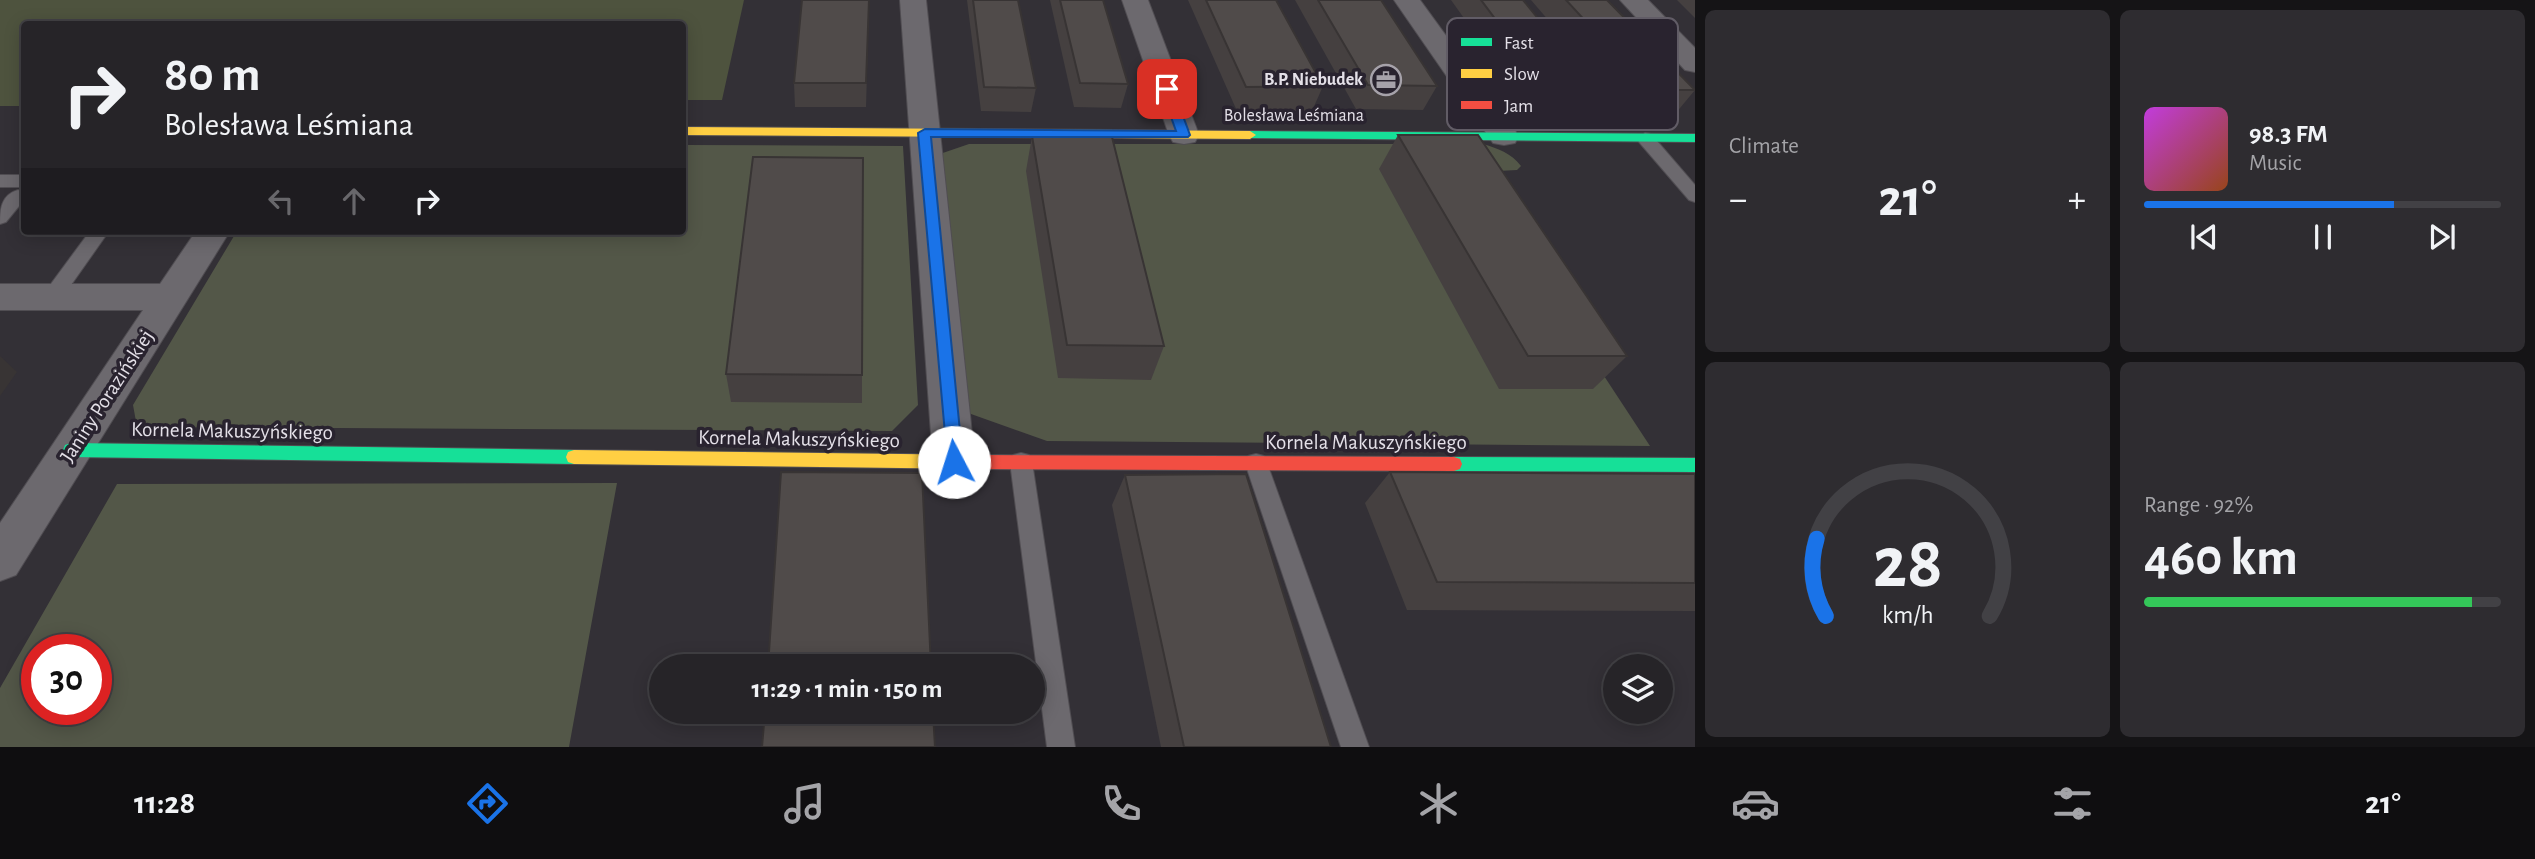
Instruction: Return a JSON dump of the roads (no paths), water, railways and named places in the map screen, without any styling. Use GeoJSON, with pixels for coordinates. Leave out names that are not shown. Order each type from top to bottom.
{"type":"FeatureCollection","features":[{"type":"Feature","properties":{"kind":"street"},"geometry":{"type":"LineString","coordinates":[[913,0],[954,462]]}},
{"type":"Feature","properties":{"kind":"street"},"geometry":{"type":"LineString","coordinates":[[1135,0],[1184,135]]}},
{"type":"Feature","properties":{"kind":"street"},"geometry":{"type":"LineString","coordinates":[[1407,0],[1447,56]]}},
{"type":"Feature","properties":{"kind":"street"},"geometry":{"type":"LineString","coordinates":[[1633,0],[1650,18]]}},
{"type":"Feature","properties":{"kind":"street"},"geometry":{"type":"LineString","coordinates":[[1678,46],[1695,64]]}},
{"type":"Feature","properties":{"kind":"street"},"geometry":{"type":"LineString","coordinates":[[1500,130],[1504,136]]}},
{"type":"Feature","properties":{"kind":"street","name":"Bolesława Leśmiana"},"geometry":{"type":"LineString","coordinates":[[686,131],[1695,138]]}},
{"type":"Feature","properties":{"kind":"street","name":"Janiny Porazińskiej"},"geometry":{"type":"LineString","coordinates":[[0,561],[210,235]]}},
{"type":"Feature","properties":{"kind":"street"},"geometry":{"type":"LineString","coordinates":[[0,297],[171,297]]}},
{"type":"Feature","properties":{"kind":"street","name":"Kornela Makuszyńskiego"},"geometry":{"type":"LineString","coordinates":[[71,450],[954,462],[1695,464]]}},
{"type":"Feature","properties":{"kind":"lane"},"geometry":{"type":"LineString","coordinates":[[1645,138],[1695,196]]}},
{"type":"Feature","properties":{"kind":"lane"},"geometry":{"type":"LineString","coordinates":[[0,181],[21,189],[0,218]]}},
{"type":"Feature","properties":{"kind":"lane"},"geometry":{"type":"LineString","coordinates":[[52,297],[97,235]]}},
{"type":"Feature","properties":{"kind":"lane"},"geometry":{"type":"LineString","coordinates":[[1021,462],[1061,747]]}},
{"type":"Feature","properties":{"kind":"lane"},"geometry":{"type":"LineString","coordinates":[[1256,463],[1355,747]]}},
{"type":"Feature","properties":{"kind":"place","name":"B.P. Niebudek"},"geometry":{"type":"Point","coordinates":[1386,80]}}]}
